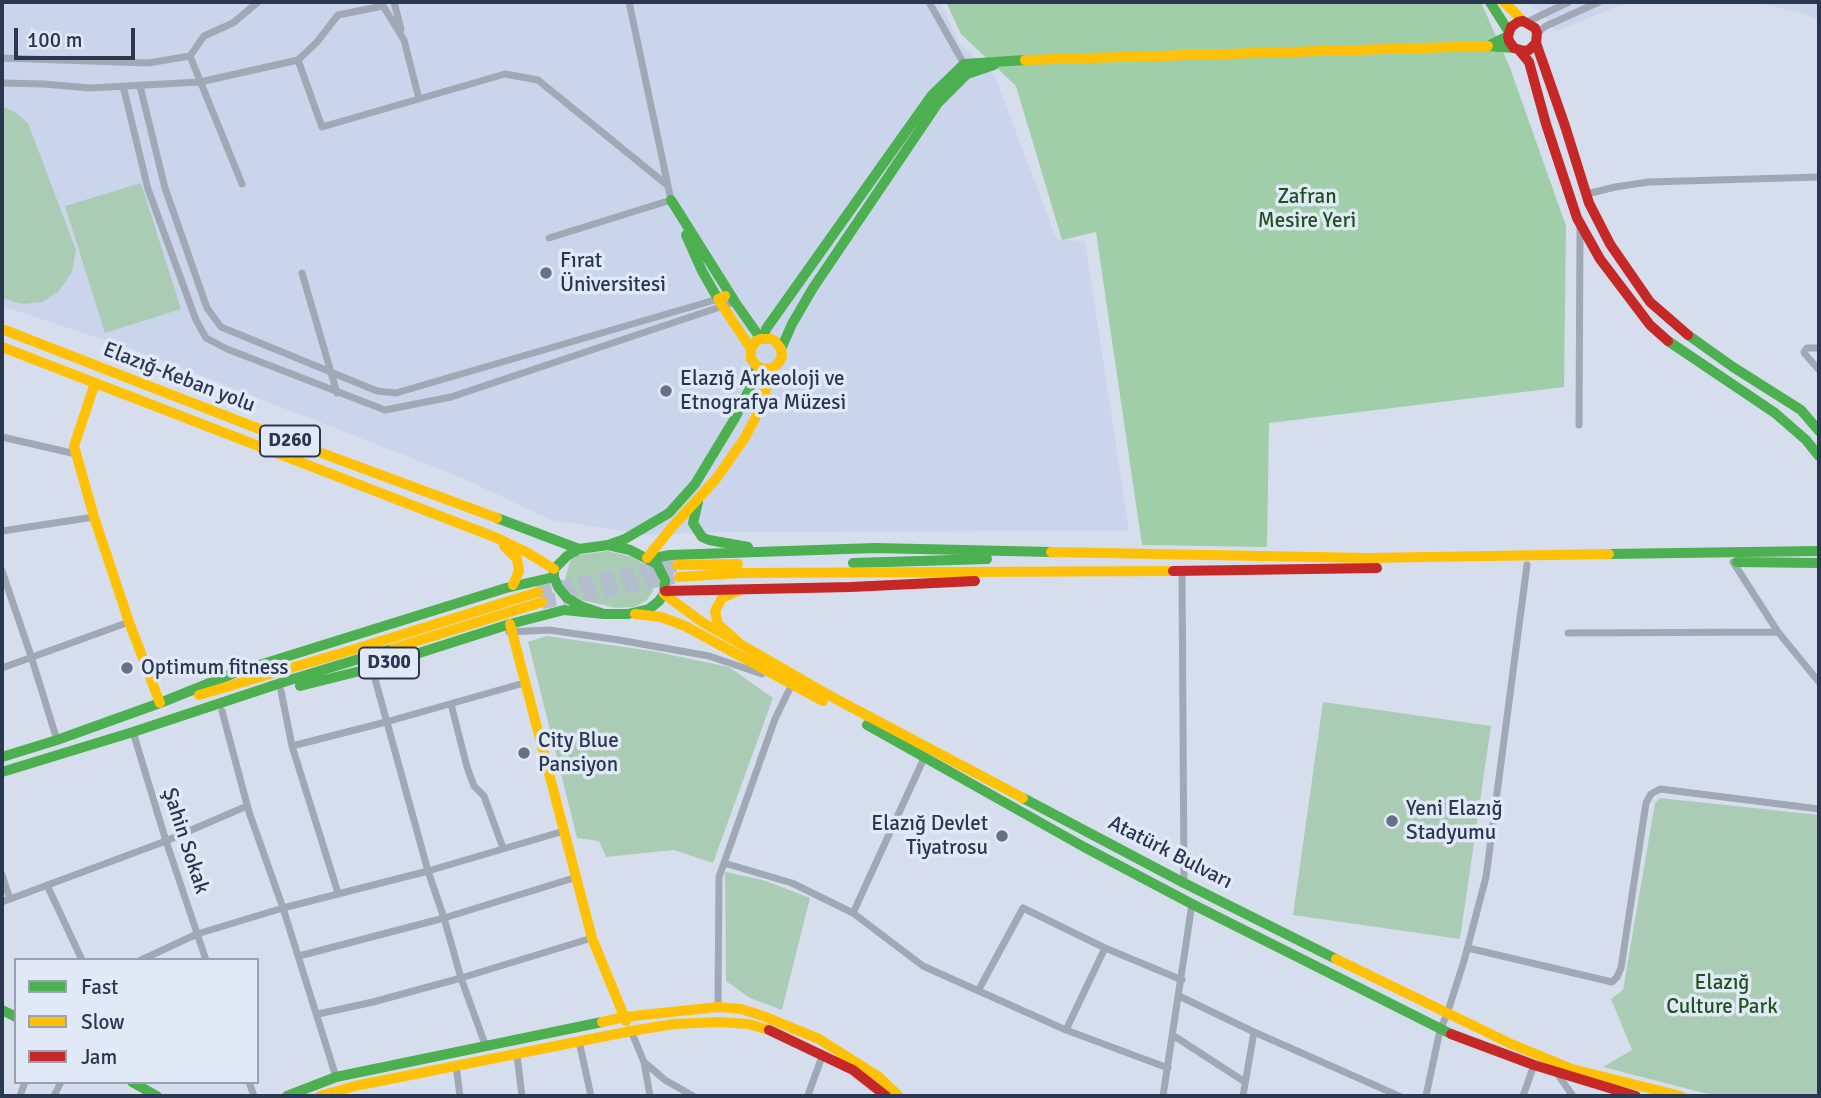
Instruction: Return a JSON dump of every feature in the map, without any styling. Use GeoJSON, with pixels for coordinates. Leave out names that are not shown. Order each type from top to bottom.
{"type":"FeatureCollection","features":[{"type":"Feature","properties":{"kind":"main road"},"geometry":{"type":"LineString","coordinates":[[1490,2],[1508,34],[1508,41],[1529,62],[1553,148],[1580,223],[1600,259],[1650,325],[1674,346],[1774,413],[1806,440],[1819,456]]}},
{"type":"Feature","properties":{"kind":"main road"},"geometry":{"type":"LineString","coordinates":[[1504,2],[1522,20],[1535,28],[1599,225],[1609,244],[1650,302],[1733,368],[1801,410],[1819,431]]}},
{"type":"Feature","properties":{"kind":"main road"},"geometry":{"type":"LineString","coordinates":[[1516,2],[1522,20]]}},
{"type":"Feature","properties":{"kind":"main road"},"geometry":{"type":"LineString","coordinates":[[1488,46],[1508,34],[1514,24],[1522,20]]}},
{"type":"Feature","properties":{"kind":"main road"},"geometry":{"type":"LineString","coordinates":[[773,368],[763,369],[757,366],[751,359],[753,345],[762,338],[932,94],[964,64],[1488,46],[1529,50],[1537,38]]}},
{"type":"Feature","properties":{"kind":"main road"},"geometry":{"type":"LineString","coordinates":[[648,559],[716,479],[744,439],[758,413],[773,368],[780,361],[781,349],[792,324],[813,288],[938,103],[967,74],[1007,61]]}},
{"type":"Feature","properties":{"kind":"main road"},"geometry":{"type":"LineString","coordinates":[[671,200],[732,298],[762,338]]}},
{"type":"Feature","properties":{"kind":"main road"},"geometry":{"type":"LineString","coordinates":[[671,200],[702,271],[751,349]]}},
{"type":"Feature","properties":{"kind":"main road"},"geometry":{"type":"LineString","coordinates":[[720,303],[732,298]]}},
{"type":"Feature","properties":{"kind":"main road","name":"Elazığ-Keban yolu"},"geometry":{"type":"LineString","coordinates":[[2,329],[316,451],[579,549]]}},
{"type":"Feature","properties":{"kind":"main road"},"geometry":{"type":"LineString","coordinates":[[762,338],[771,338],[781,349]]}},
{"type":"Feature","properties":{"kind":"main road","name":"Elazığ-Keban yolu"},"geometry":{"type":"LineString","coordinates":[[2,347],[486,534],[528,553],[554,573]]}},
{"type":"Feature","properties":{"kind":"main road"},"geometry":{"type":"LineString","coordinates":[[608,545],[630,550],[657,564],[665,579],[665,593],[649,609],[628,614],[604,614],[583,607],[567,598],[558,587],[554,573],[567,556],[579,549],[608,545],[625,539],[669,513],[695,484],[735,418],[752,384],[757,366]]}},
{"type":"Feature","properties":{"kind":"main road"},"geometry":{"type":"LineString","coordinates":[[95,383],[74,446],[129,622],[160,703],[224,689],[540,597],[174,719]]}},
{"type":"Feature","properties":{"kind":"main road"},"geometry":{"type":"LineString","coordinates":[[699,497],[693,523],[702,537],[778,552]]}},
{"type":"Feature","properties":{"kind":"main road","name":"D260"},"geometry":{"type":"LineString","coordinates":[[486,534],[509,549],[517,559],[519,571],[513,585]]}},
{"type":"Feature","properties":{"kind":"main road"},"geometry":{"type":"LineString","coordinates":[[648,559],[670,555],[875,548],[1367,558],[1819,551]]}},
{"type":"Feature","properties":{"kind":"main road"},"geometry":{"type":"LineString","coordinates":[[1177,554],[876,562],[678,571],[1182,571],[1819,563]]}},
{"type":"Feature","properties":{"kind":"main road"},"geometry":{"type":"LineString","coordinates":[[665,593],[1182,571]]}},
{"type":"Feature","properties":{"kind":"main road","name":"D300"},"geometry":{"type":"LineString","coordinates":[[2,757],[160,703],[237,672],[554,573]]}},
{"type":"Feature","properties":{"kind":"main road"},"geometry":{"type":"LineString","coordinates":[[738,642],[718,624],[716,611],[722,598],[741,590]]}},
{"type":"Feature","properties":{"kind":"main road","name":"Atatürk Bulvarı"},"geometry":{"type":"LineString","coordinates":[[665,593],[702,622],[834,698],[1184,883],[1447,1014],[1572,1069],[1681,1096]]}},
{"type":"Feature","properties":{"kind":"main road","name":"D300"},"geometry":{"type":"LineString","coordinates":[[2,772],[174,719],[222,711],[281,691],[372,668],[564,610],[604,614]]}},
{"type":"Feature","properties":{"kind":"main road","name":"Atatürk Bulvarı"},"geometry":{"type":"LineString","coordinates":[[628,614],[661,617],[685,626],[925,756],[1084,847],[1440,1030],[1534,1065],[1636,1096]]}},
{"type":"Feature","properties":{"kind":"main road"},"geometry":{"type":"LineString","coordinates":[[511,628],[592,938],[631,1031]]}},
{"type":"Feature","properties":{"kind":"main road"},"geometry":{"type":"LineString","coordinates":[[287,1096],[336,1077],[624,1017],[718,1007],[741,1009],[819,1039],[879,1077],[899,1096]]}},
{"type":"Feature","properties":{"kind":"main road"},"geometry":{"type":"LineString","coordinates":[[320,1096],[356,1091],[456,1066],[631,1031],[674,1024],[719,1022],[748,1024],[769,1030],[852,1070],[886,1096]]}},
{"type":"Feature","properties":{"kind":"main road"},"geometry":{"type":"LineString","coordinates":[[135,1084],[151,1095]]}},
{"type":"Feature","properties":{"kind":"street"},"geometry":{"type":"LineString","coordinates":[[2,58],[148,63],[190,57],[204,36],[233,23],[258,2]]}},
{"type":"Feature","properties":{"kind":"street"},"geometry":{"type":"LineString","coordinates":[[394,2],[419,99]]}},
{"type":"Feature","properties":{"kind":"street"},"geometry":{"type":"LineString","coordinates":[[549,238],[671,200],[629,2]]}},
{"type":"Feature","properties":{"kind":"street"},"geometry":{"type":"LineString","coordinates":[[929,2],[964,64]]}},
{"type":"Feature","properties":{"kind":"street"},"geometry":{"type":"LineString","coordinates":[[1522,20],[1569,2]]}},
{"type":"Feature","properties":{"kind":"street"},"geometry":{"type":"LineString","coordinates":[[1537,38],[1546,26],[1599,2]]}},
{"type":"Feature","properties":{"kind":"street"},"geometry":{"type":"LineString","coordinates":[[2,83],[90,88],[200,82],[298,60],[317,42],[338,15],[383,6],[404,40]]}},
{"type":"Feature","properties":{"kind":"street"},"geometry":{"type":"LineString","coordinates":[[190,57],[242,184]]}},
{"type":"Feature","properties":{"kind":"street"},"geometry":{"type":"LineString","coordinates":[[298,60],[322,127],[505,74],[538,80],[667,186]]}},
{"type":"Feature","properties":{"kind":"street"},"geometry":{"type":"LineString","coordinates":[[124,86],[148,189],[196,320],[206,338],[337,393],[385,410],[451,397],[720,303]]}},
{"type":"Feature","properties":{"kind":"street"},"geometry":{"type":"LineString","coordinates":[[140,86],[165,188],[207,308],[221,327],[377,390],[396,393],[720,303]]}},
{"type":"Feature","properties":{"kind":"street"},"geometry":{"type":"LineString","coordinates":[[1587,194],[1649,182],[1819,177]]}},
{"type":"Feature","properties":{"kind":"street"},"geometry":{"type":"LineString","coordinates":[[1579,425],[1580,223]]}},
{"type":"Feature","properties":{"kind":"street"},"geometry":{"type":"LineString","coordinates":[[302,273],[337,393]]}},
{"type":"Feature","properties":{"kind":"street"},"geometry":{"type":"LineString","coordinates":[[1819,348],[1807,348],[1804,352],[1819,370]]}},
{"type":"Feature","properties":{"kind":"street"},"geometry":{"type":"LineString","coordinates":[[2,437],[76,454]]}},
{"type":"Feature","properties":{"kind":"street"},"geometry":{"type":"LineString","coordinates":[[2,531],[94,517]]}},
{"type":"Feature","properties":{"kind":"street"},"geometry":{"type":"LineString","coordinates":[[1732,562],[1778,632],[1819,682]]}},
{"type":"Feature","properties":{"kind":"street"},"geometry":{"type":"LineString","coordinates":[[1426,1096],[1440,1030],[1468,947],[1486,877],[1527,565]]}},
{"type":"Feature","properties":{"kind":"street"},"geometry":{"type":"LineString","coordinates":[[2,571],[57,740]]}},
{"type":"Feature","properties":{"kind":"street"},"geometry":{"type":"LineString","coordinates":[[1182,571],[1184,883]]}},
{"type":"Feature","properties":{"kind":"street"},"geometry":{"type":"LineString","coordinates":[[2,668],[129,622]]}},
{"type":"Feature","properties":{"kind":"street"},"geometry":{"type":"LineString","coordinates":[[511,628],[550,630],[709,656],[792,684],[775,719],[719,877],[718,1007]]}},
{"type":"Feature","properties":{"kind":"street"},"geometry":{"type":"LineString","coordinates":[[1568,633],[1778,632]]}},
{"type":"Feature","properties":{"kind":"street"},"geometry":{"type":"LineString","coordinates":[[1812,673],[1819,667]]}},
{"type":"Feature","properties":{"kind":"street"},"geometry":{"type":"LineString","coordinates":[[372,668],[428,871],[461,978],[486,1047]]}},
{"type":"Feature","properties":{"kind":"street"},"geometry":{"type":"LineString","coordinates":[[292,746],[524,683]]}},
{"type":"Feature","properties":{"kind":"street"},"geometry":{"type":"LineString","coordinates":[[281,691],[292,746],[338,893]]}},
{"type":"Feature","properties":{"kind":"street"},"geometry":{"type":"LineString","coordinates":[[451,704],[470,777],[474,786],[484,796],[503,848]]}},
{"type":"Feature","properties":{"kind":"street"},"geometry":{"type":"LineString","coordinates":[[222,711],[247,806],[299,956],[336,1077]]}},
{"type":"Feature","properties":{"kind":"street","name":"Şahin Sokak"},"geometry":{"type":"LineString","coordinates":[[133,732],[205,958]]}},
{"type":"Feature","properties":{"kind":"street"},"geometry":{"type":"LineString","coordinates":[[853,913],[925,756]]}},
{"type":"Feature","properties":{"kind":"street"},"geometry":{"type":"LineString","coordinates":[[1468,947],[1612,982],[1621,968],[1646,803],[1651,794],[1660,789],[1819,809]]}},
{"type":"Feature","properties":{"kind":"street"},"geometry":{"type":"LineString","coordinates":[[2,876],[6,901],[166,841],[247,806]]}},
{"type":"Feature","properties":{"kind":"street"},"geometry":{"type":"LineString","coordinates":[[145,958],[197,934],[564,831]]}},
{"type":"Feature","properties":{"kind":"street"},"geometry":{"type":"LineString","coordinates":[[724,863],[792,883],[853,913],[923,966],[1066,1030],[1168,1068]]}},
{"type":"Feature","properties":{"kind":"street"},"geometry":{"type":"LineString","coordinates":[[299,956],[444,918],[577,877]]}},
{"type":"Feature","properties":{"kind":"street"},"geometry":{"type":"LineString","coordinates":[[47,885],[81,958]]}},
{"type":"Feature","properties":{"kind":"street"},"geometry":{"type":"LineString","coordinates":[[1163,1096],[1192,904]]}},
{"type":"Feature","properties":{"kind":"street"},"geometry":{"type":"LineString","coordinates":[[978,990],[1023,908],[1105,948],[1182,980]]}},
{"type":"Feature","properties":{"kind":"street"},"geometry":{"type":"LineString","coordinates":[[318,1014],[461,978],[592,938]]}},
{"type":"Feature","properties":{"kind":"street"},"geometry":{"type":"LineString","coordinates":[[1066,1030],[1105,948]]}},
{"type":"Feature","properties":{"kind":"street"},"geometry":{"type":"LineString","coordinates":[[1179,996],[1399,1096]]}},
{"type":"Feature","properties":{"kind":"street"},"geometry":{"type":"LineString","coordinates":[[631,1031],[644,1062],[650,1096]]}},
{"type":"Feature","properties":{"kind":"street"},"geometry":{"type":"LineString","coordinates":[[1243,1096],[1254,1032]]}},
{"type":"Feature","properties":{"kind":"street"},"geometry":{"type":"LineString","coordinates":[[1174,1036],[1245,1082]]}},
{"type":"Feature","properties":{"kind":"street"},"geometry":{"type":"LineString","coordinates":[[579,1041],[591,1096]]}},
{"type":"Feature","properties":{"kind":"street"},"geometry":{"type":"LineString","coordinates":[[799,1096],[808,1096],[823,1054]]}},
{"type":"Feature","properties":{"kind":"street"},"geometry":{"type":"LineString","coordinates":[[517,1055],[522,1096]]}},
{"type":"Feature","properties":{"kind":"street"},"geometry":{"type":"LineString","coordinates":[[644,1062],[665,1080],[693,1096]]}},
{"type":"Feature","properties":{"kind":"street"},"geometry":{"type":"LineString","coordinates":[[1523,1096],[1534,1065]]}},
{"type":"Feature","properties":{"kind":"street"},"geometry":{"type":"LineString","coordinates":[[456,1066],[460,1096]]}},
{"type":"Feature","properties":{"kind":"street"},"geometry":{"type":"LineString","coordinates":[[1555,1072],[1573,1096]]}},
{"type":"Feature","properties":{"kind":"shaded area","name":"Fırat Üniversitesi"},"geometry":{"type":"Polygon","coordinates":[[[2,2],[940,2],[960,44],[994,74],[1057,240],[1085,241],[1129,531],[722,532],[648,535],[551,520],[460,477],[135,350],[2,306],[2,2]]]}},
{"type":"Feature","properties":{"kind":"shaded area"},"geometry":{"type":"Polygon","coordinates":[[[1530,2],[1628,2],[1557,31],[1530,2]]]}},
{"type":"Feature","properties":{"kind":"shaded area"},"geometry":{"type":"Polygon","coordinates":[[[1752,2],[1819,2],[1819,20],[1803,13],[1752,2]]]}},
{"type":"Feature","properties":{"kind":"green space","name":"Zafran Mesire Yeri"},"geometry":{"type":"Polygon","coordinates":[[[946,2],[1481,2],[1510,68],[1566,226],[1564,387],[1269,423],[1267,547],[1142,545],[1096,232],[1062,240],[1016,86],[961,34],[946,2]]]}},
{"type":"Feature","properties":{"kind":"green space"},"geometry":{"type":"Polygon","coordinates":[[[2,106],[28,123],[76,250],[72,272],[59,291],[42,302],[22,304],[2,298],[2,106]]]}},
{"type":"Feature","properties":{"kind":"green space"},"geometry":{"type":"Polygon","coordinates":[[[141,183],[181,309],[105,333],[65,206],[141,183]]]}},
{"type":"Feature","properties":{"kind":"green space"},"geometry":{"type":"Polygon","coordinates":[[[608,551],[632,557],[647,566],[653,575],[654,586],[646,601],[634,607],[616,608],[581,600],[568,590],[565,579],[570,561],[578,555],[608,551]]]}},
{"type":"Feature","properties":{"kind":"green space"},"geometry":{"type":"Polygon","coordinates":[[[547,636],[652,651],[729,667],[773,698],[713,863],[674,850],[606,857],[599,841],[577,838],[528,642],[547,636]]]}},
{"type":"Feature","properties":{"kind":"green space","name":"Yeni Elazığ Stadyumu"},"geometry":{"type":"Polygon","coordinates":[[[1323,702],[1491,726],[1460,939],[1293,915],[1323,702]]]}},
{"type":"Feature","properties":{"kind":"green space","name":"Elazığ Culture Park"},"geometry":{"type":"Polygon","coordinates":[[[1660,798],[1819,815],[1819,1096],[1722,1096],[1603,1067],[1632,1050],[1611,999],[1623,990],[1655,803],[1660,798]]]}},
{"type":"Feature","properties":{"kind":"green space"},"geometry":{"type":"Polygon","coordinates":[[[725,872],[763,880],[810,898],[782,1010],[750,998],[726,981],[725,872]]]}},
{"type":"Feature","properties":{"kind":"tunnel"},"geometry":{"type":"LineString","coordinates":[[538,592],[677,565]]}},
{"type":"Feature","properties":{"kind":"tunnel"},"geometry":{"type":"LineString","coordinates":[[542,602],[674,577]]}},
{"type":"Feature","properties":{"kind":"traffic: fast"},"geometry":{"type":"LineString","coordinates":[[1490,2],[1509,32]]}},
{"type":"Feature","properties":{"kind":"traffic: fast"},"geometry":{"type":"LineString","coordinates":[[1508,36],[1488,46],[1514,48]]}},
{"type":"Feature","properties":{"kind":"traffic: fast"},"geometry":{"type":"LineString","coordinates":[[763,338],[766,329],[932,95],[964,64],[1025,60]]}},
{"type":"Feature","properties":{"kind":"traffic: fast"},"geometry":{"type":"LineString","coordinates":[[781,349],[813,288],[938,103],[967,74],[994,65]]}},
{"type":"Feature","properties":{"kind":"traffic: fast"},"geometry":{"type":"LineString","coordinates":[[671,200],[761,339]]}},
{"type":"Feature","properties":{"kind":"traffic: fast"},"geometry":{"type":"LineString","coordinates":[[686,235],[718,299]]}},
{"type":"Feature","properties":{"kind":"traffic: fast"},"geometry":{"type":"LineString","coordinates":[[1688,335],[1801,410],[1819,431]]}},
{"type":"Feature","properties":{"kind":"traffic: fast"},"geometry":{"type":"LineString","coordinates":[[1668,341],[1775,413],[1806,440],[1819,456]]}},
{"type":"Feature","properties":{"kind":"traffic: fast"},"geometry":{"type":"LineString","coordinates":[[608,545],[625,539],[669,513],[695,484],[735,418],[752,384],[757,366]]}},
{"type":"Feature","properties":{"kind":"traffic: fast"},"geometry":{"type":"LineString","coordinates":[[698,502],[693,523],[702,537],[748,547]]}},
{"type":"Feature","properties":{"kind":"traffic: fast"},"geometry":{"type":"LineString","coordinates":[[497,518],[579,549]]}},
{"type":"Feature","properties":{"kind":"traffic: fast"},"geometry":{"type":"LineString","coordinates":[[608,545],[630,550],[657,564],[665,580],[664,594],[649,609],[628,614],[604,614],[567,598],[558,587],[554,569],[567,556],[579,549],[608,545]]}},
{"type":"Feature","properties":{"kind":"traffic: fast"},"geometry":{"type":"LineString","coordinates":[[649,559],[670,555],[875,548],[1051,552]]}},
{"type":"Feature","properties":{"kind":"traffic: fast"},"geometry":{"type":"LineString","coordinates":[[1609,554],[1819,551]]}},
{"type":"Feature","properties":{"kind":"traffic: fast"},"geometry":{"type":"LineString","coordinates":[[853,563],[987,559]]}},
{"type":"Feature","properties":{"kind":"traffic: fast"},"geometry":{"type":"LineString","coordinates":[[1737,562],[1819,563]]}},
{"type":"Feature","properties":{"kind":"traffic: fast"},"geometry":{"type":"LineString","coordinates":[[2,757],[160,703],[237,672],[506,588],[554,577]]}},
{"type":"Feature","properties":{"kind":"traffic: fast"},"geometry":{"type":"LineString","coordinates":[[300,686],[372,668],[510,624],[564,610],[604,614]]}},
{"type":"Feature","properties":{"kind":"traffic: fast"},"geometry":{"type":"LineString","coordinates":[[2,772],[392,649]]}},
{"type":"Feature","properties":{"kind":"traffic: fast"},"geometry":{"type":"LineString","coordinates":[[867,725],[1084,847],[1451,1034]]}},
{"type":"Feature","properties":{"kind":"traffic: fast"},"geometry":{"type":"LineString","coordinates":[[1023,798],[1336,959]]}},
{"type":"Feature","properties":{"kind":"traffic: fast"},"geometry":{"type":"LineString","coordinates":[[2,1010],[14,1016]]}},
{"type":"Feature","properties":{"kind":"traffic: fast"},"geometry":{"type":"LineString","coordinates":[[287,1096],[336,1077],[602,1022]]}},
{"type":"Feature","properties":{"kind":"traffic: fast"},"geometry":{"type":"LineString","coordinates":[[136,1084],[157,1096]]}},
{"type":"Feature","properties":{"kind":"traffic: slow"},"geometry":{"type":"LineString","coordinates":[[1504,2],[1523,21]]}},
{"type":"Feature","properties":{"kind":"traffic: slow"},"geometry":{"type":"LineString","coordinates":[[1025,60],[1488,46]]}},
{"type":"Feature","properties":{"kind":"traffic: slow"},"geometry":{"type":"LineString","coordinates":[[725,296],[718,299],[751,349]]}},
{"type":"Feature","properties":{"kind":"traffic: slow"},"geometry":{"type":"LineString","coordinates":[[2,329],[497,518]]}},
{"type":"Feature","properties":{"kind":"traffic: slow"},"geometry":{"type":"LineString","coordinates":[[647,558],[716,479],[744,439],[758,413],[773,368],[782,356],[775,341],[756,341],[751,349],[751,359],[763,369],[773,368]]}},
{"type":"Feature","properties":{"kind":"traffic: slow"},"geometry":{"type":"LineString","coordinates":[[2,347],[497,538],[554,569]]}},
{"type":"Feature","properties":{"kind":"traffic: slow"},"geometry":{"type":"LineString","coordinates":[[95,383],[74,446],[129,622],[160,703]]}},
{"type":"Feature","properties":{"kind":"traffic: slow"},"geometry":{"type":"LineString","coordinates":[[504,546],[517,559],[519,571],[513,585]]}},
{"type":"Feature","properties":{"kind":"traffic: slow"},"geometry":{"type":"LineString","coordinates":[[1051,552],[1367,558],[1609,554]]}},
{"type":"Feature","properties":{"kind":"traffic: slow"},"geometry":{"type":"LineString","coordinates":[[677,565],[738,564]]}},
{"type":"Feature","properties":{"kind":"traffic: slow"},"geometry":{"type":"LineString","coordinates":[[679,577],[741,573],[1173,571]]}},
{"type":"Feature","properties":{"kind":"traffic: slow"},"geometry":{"type":"LineString","coordinates":[[738,591],[722,598],[715,611],[718,624],[738,642]]}},
{"type":"Feature","properties":{"kind":"traffic: slow"},"geometry":{"type":"LineString","coordinates":[[199,695],[538,592]]}},
{"type":"Feature","properties":{"kind":"traffic: slow"},"geometry":{"type":"LineString","coordinates":[[664,594],[702,622],[834,698],[1023,798]]}},
{"type":"Feature","properties":{"kind":"traffic: slow"},"geometry":{"type":"LineString","coordinates":[[392,649],[542,602]]}},
{"type":"Feature","properties":{"kind":"traffic: slow"},"geometry":{"type":"LineString","coordinates":[[635,614],[661,617],[685,626],[823,701]]}},
{"type":"Feature","properties":{"kind":"traffic: slow"},"geometry":{"type":"LineString","coordinates":[[510,624],[592,938],[626,1021]]}},
{"type":"Feature","properties":{"kind":"traffic: slow"},"geometry":{"type":"LineString","coordinates":[[1336,959],[1509,1043],[1572,1069],[1681,1096]]}},
{"type":"Feature","properties":{"kind":"traffic: slow"},"geometry":{"type":"LineString","coordinates":[[602,1022],[624,1017],[718,1007],[741,1009],[819,1039],[879,1077],[899,1096]]}},
{"type":"Feature","properties":{"kind":"traffic: slow"},"geometry":{"type":"LineString","coordinates":[[320,1096],[355,1086],[674,1024],[719,1022],[748,1024],[769,1030]]}},
{"type":"Feature","properties":{"kind":"traffic: jam"},"geometry":{"type":"LineString","coordinates":[[1536,43],[1529,50],[1514,48],[1508,36],[1511,27],[1523,21],[1535,28],[1536,43],[1589,203],[1610,244],[1650,302],[1688,335]]}},
{"type":"Feature","properties":{"kind":"traffic: jam"},"geometry":{"type":"LineString","coordinates":[[1519,50],[1529,62],[1577,218],[1600,259],[1650,325],[1668,341]]}},
{"type":"Feature","properties":{"kind":"traffic: jam"},"geometry":{"type":"LineString","coordinates":[[1173,571],[1377,568]]}},
{"type":"Feature","properties":{"kind":"traffic: jam"},"geometry":{"type":"LineString","coordinates":[[665,591],[975,581]]}},
{"type":"Feature","properties":{"kind":"traffic: jam"},"geometry":{"type":"LineString","coordinates":[[769,1030],[853,1070],[886,1096]]}},
{"type":"Feature","properties":{"kind":"traffic: jam"},"geometry":{"type":"LineString","coordinates":[[1451,1034],[1534,1065],[1636,1096]]}},
{"type":"Feature","properties":{"kind":"place","name":"Fırat Üniversitesi"},"geometry":{"type":"Point","coordinates":[546,273]}},
{"type":"Feature","properties":{"kind":"place","name":"Elazığ Arkeoloji ve Etnografya Müzesi"},"geometry":{"type":"Point","coordinates":[666,391]}},
{"type":"Feature","properties":{"kind":"place","name":"Optimum fitness"},"geometry":{"type":"Point","coordinates":[127,668]}},
{"type":"Feature","properties":{"kind":"place","name":"City Blue Pansiyon"},"geometry":{"type":"Point","coordinates":[524,753]}},
{"type":"Feature","properties":{"kind":"place","name":"Yeni Elazığ Stadyumu"},"geometry":{"type":"Point","coordinates":[1392,821]}},
{"type":"Feature","properties":{"kind":"place","name":"Elazığ Devlet Tiyatrosu"},"geometry":{"type":"Point","coordinates":[1002,836]}}]}
